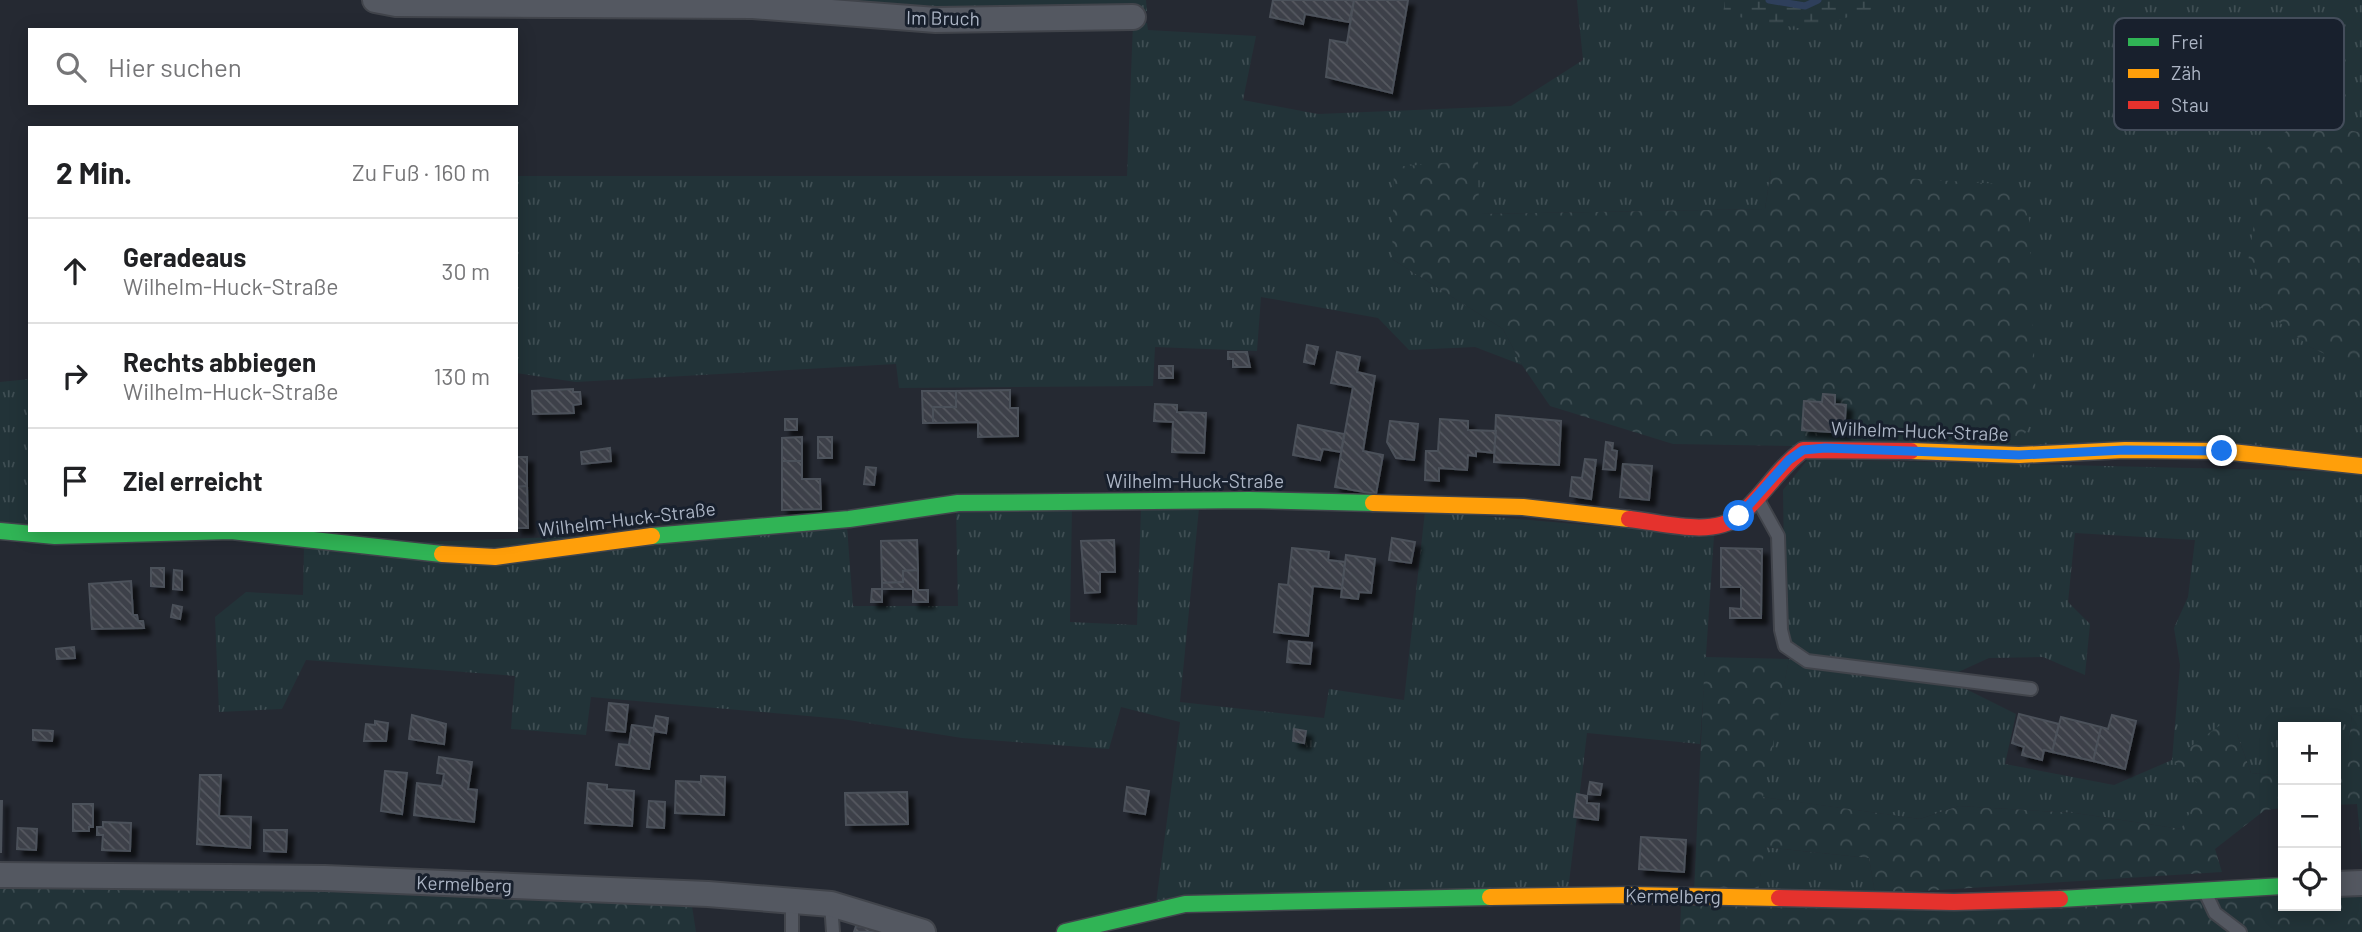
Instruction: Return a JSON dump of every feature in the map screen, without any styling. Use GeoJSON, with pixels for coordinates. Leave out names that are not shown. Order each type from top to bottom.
{"type":"FeatureCollection","features":[{"type":"Feature","properties":{"kind":"street","name":"Im Bruch"},"geometry":{"type":"LineString","coordinates":[[376,0],[396,4],[753,6],[936,20],[1133,18]]}},
{"type":"Feature","properties":{"kind":"street","name":"Wilhelm-Huck-Straße"},"geometry":{"type":"LineString","coordinates":[[240,532],[411,552],[495,557],[693,530],[849,519],[958,503],[1249,500],[1523,508],[1706,527],[1724,524],[1739,516],[1789,460],[1803,450],[1825,448],[2019,455],[2125,450],[2222,451],[2362,466]]}},
{"type":"Feature","properties":{"kind":"street","name":"Wilhelm-Huck-Straße"},"geometry":{"type":"LineString","coordinates":[[0,531],[55,536],[196,532]]}},
{"type":"Feature","properties":{"kind":"street","name":"Kermelberg"},"geometry":{"type":"LineString","coordinates":[[0,875],[325,878],[792,900],[831,904],[923,932]]}},
{"type":"Feature","properties":{"kind":"street"},"geometry":{"type":"LineString","coordinates":[[2341,884],[2362,883]]}},
{"type":"Feature","properties":{"kind":"street","name":"Kermelberg"},"geometry":{"type":"LineString","coordinates":[[1065,932],[1185,904],[1323,899],[1631,895],[1954,902],[2080,899],[2278,886]]}},
{"type":"Feature","properties":{"kind":"lane"},"geometry":{"type":"LineString","coordinates":[[1757,498],[1779,536],[1781,630],[1785,646],[1793,654],[1807,661],[2031,689]]}},
{"type":"Feature","properties":{"kind":"lane"},"geometry":{"type":"LineString","coordinates":[[2205,890],[2215,913],[2239,932]]}},
{"type":"Feature","properties":{"kind":"lane"},"geometry":{"type":"LineString","coordinates":[[792,900],[792,932]]}},
{"type":"Feature","properties":{"kind":"lane"},"geometry":{"type":"LineString","coordinates":[[831,904],[832,932]]}},
{"type":"Feature","properties":{"kind":"green space"},"geometry":{"type":"Polygon","coordinates":[[[604,0],[1146,0],[1147,11],[1134,13],[604,0]]]}},
{"type":"Feature","properties":{"kind":"green space"},"geometry":{"type":"Polygon","coordinates":[[[1577,0],[2362,0],[2362,133],[2344,129],[2344,18],[2114,18],[2114,130],[2298,130],[2259,271],[2310,347],[2362,369],[2362,460],[2019,450],[1771,170],[1765,209],[1478,214],[1478,160],[1392,259],[1503,329],[1522,365],[1475,347],[1409,350],[1378,318],[1261,297],[1257,351],[1155,347],[1153,386],[899,388],[896,364],[576,382],[518,373],[518,176],[1127,176],[1133,23],[1147,23],[1148,30],[1256,36],[1243,100],[1318,114],[1511,106],[1583,60],[1577,0]]]}},
{"type":"Feature","properties":{"kind":"green space"},"geometry":{"type":"Polygon","coordinates":[[[1725,0],[1870,0],[1879,7],[1808,30],[1723,14],[1725,0]]]}},
{"type":"Feature","properties":{"kind":"green space"},"geometry":{"type":"Polygon","coordinates":[[[2344,129],[2362,133],[2362,369],[2310,347],[2254,302],[2258,271],[2248,262],[2266,149],[2287,130],[2344,129]]]}},
{"type":"Feature","properties":{"kind":"green space"},"geometry":{"type":"Polygon","coordinates":[[[1478,160],[1479,214],[1765,209],[1771,170],[2017,185],[2029,220],[2036,404],[2019,450],[1673,444],[1550,406],[1522,365],[1503,329],[1392,259],[1394,167],[1478,160]]]}},
{"type":"Feature","properties":{"kind":"green space"},"geometry":{"type":"Polygon","coordinates":[[[28,379],[28,526],[0,524],[0,382],[28,379]]]}},
{"type":"Feature","properties":{"kind":"green space"},"geometry":{"type":"Polygon","coordinates":[[[1808,459],[2362,472],[2362,716],[2352,714],[2348,750],[2341,756],[2341,722],[2278,722],[2278,776],[2251,773],[2237,734],[2181,829],[2075,813],[1959,806],[1920,819],[1762,797],[1789,659],[1805,665],[1954,683],[2016,714],[2005,764],[2114,785],[2172,760],[2180,665],[2174,628],[2188,597],[2195,540],[2075,533],[2068,602],[2090,624],[2085,675],[2043,657],[1989,658],[1954,674],[1808,656],[1789,643],[1785,631],[1783,490],[1808,459]]]}},
{"type":"Feature","properties":{"kind":"green space"},"geometry":{"type":"Polygon","coordinates":[[[1072,508],[1070,622],[1137,625],[1141,508],[1199,508],[1180,702],[1324,718],[1329,689],[1404,700],[1425,511],[1714,536],[1700,744],[1587,733],[1568,891],[1156,903],[1180,722],[1121,707],[1109,749],[962,738],[842,719],[591,697],[586,735],[511,729],[515,676],[306,660],[282,709],[219,712],[215,617],[246,592],[303,595],[304,546],[847,527],[853,606],[958,606],[956,511],[1072,508]]]}},
{"type":"Feature","properties":{"kind":"green space"},"geometry":{"type":"Polygon","coordinates":[[[1705,657],[1789,659],[1763,797],[1920,819],[1959,806],[2075,813],[2181,829],[2203,788],[2172,760],[2223,723],[2237,734],[2251,773],[2278,776],[2278,809],[2265,810],[2215,849],[2222,872],[1875,894],[1869,858],[1765,847],[1758,892],[1694,892],[1705,657]]]}},
{"type":"Feature","properties":{"kind":"green space"},"geometry":{"type":"Polygon","coordinates":[[[2352,714],[2362,716],[2362,856],[2357,804],[2341,805],[2341,756],[2348,750],[2352,714]]]}},
{"type":"Feature","properties":{"kind":"green space"},"geometry":{"type":"Polygon","coordinates":[[[1764,847],[1869,858],[1875,894],[1758,892],[1764,847]]]}},
{"type":"Feature","properties":{"kind":"green space"},"geometry":{"type":"Polygon","coordinates":[[[0,883],[690,893],[696,932],[0,932],[0,883]]]}},
{"type":"Feature","properties":{"kind":"green space"},"geometry":{"type":"Polygon","coordinates":[[[2362,893],[2362,932],[1680,932],[1681,906],[2278,896],[2278,911],[2341,911],[2341,894],[2362,893]]]}},
{"type":"Feature","properties":{"kind":"building"},"geometry":{"type":"Polygon","coordinates":[[[1273,0],[1354,1],[1349,22],[1305,14],[1303,24],[1270,17],[1273,0]]]}},
{"type":"Feature","properties":{"kind":"building"},"geometry":{"type":"Polygon","coordinates":[[[1354,0],[1408,0],[1392,93],[1326,77],[1330,40],[1347,43],[1354,0]]]}},
{"type":"Feature","properties":{"kind":"building"},"geometry":{"type":"Polygon","coordinates":[[[1307,345],[1318,347],[1314,364],[1304,362],[1307,345]]]}},
{"type":"Feature","properties":{"kind":"building"},"geometry":{"type":"Polygon","coordinates":[[[1228,352],[1247,352],[1250,367],[1233,367],[1233,359],[1228,359],[1228,352]]]}},
{"type":"Feature","properties":{"kind":"building"},"geometry":{"type":"Polygon","coordinates":[[[1337,352],[1360,357],[1357,372],[1375,376],[1363,451],[1383,455],[1376,494],[1335,487],[1353,387],[1331,383],[1337,352]]]}},
{"type":"Feature","properties":{"kind":"building"},"geometry":{"type":"Polygon","coordinates":[[[1159,366],[1173,366],[1173,378],[1159,378],[1159,366]]]}},
{"type":"Feature","properties":{"kind":"building"},"geometry":{"type":"Polygon","coordinates":[[[573,389],[573,392],[580,392],[581,404],[573,405],[574,413],[533,414],[532,391],[573,389]]]}},
{"type":"Feature","properties":{"kind":"building"},"geometry":{"type":"Polygon","coordinates":[[[1010,390],[1010,408],[1018,408],[1018,436],[978,437],[978,422],[933,423],[933,407],[956,407],[956,391],[1010,390]]]}},
{"type":"Feature","properties":{"kind":"building"},"geometry":{"type":"Polygon","coordinates":[[[922,391],[956,391],[956,407],[933,407],[933,423],[923,423],[922,391]]]}},
{"type":"Feature","properties":{"kind":"building"},"geometry":{"type":"Polygon","coordinates":[[[1823,394],[1835,395],[1835,404],[1846,405],[1844,433],[1802,430],[1804,401],[1822,402],[1823,394]]]}},
{"type":"Feature","properties":{"kind":"building"},"geometry":{"type":"Polygon","coordinates":[[[1155,404],[1177,405],[1177,412],[1206,413],[1204,453],[1172,452],[1173,422],[1154,421],[1155,404]]]}},
{"type":"Feature","properties":{"kind":"building"},"geometry":{"type":"Polygon","coordinates":[[[1496,415],[1561,421],[1559,465],[1494,462],[1496,415]]]}},
{"type":"Feature","properties":{"kind":"building"},"geometry":{"type":"Polygon","coordinates":[[[785,419],[797,419],[797,430],[785,430],[785,419]]]}},
{"type":"Feature","properties":{"kind":"building"},"geometry":{"type":"Polygon","coordinates":[[[1440,419],[1468,421],[1468,430],[1496,431],[1494,453],[1476,451],[1476,456],[1468,455],[1467,470],[1439,468],[1439,481],[1425,480],[1426,451],[1438,451],[1440,419]]]}},
{"type":"Feature","properties":{"kind":"building"},"geometry":{"type":"Polygon","coordinates":[[[1390,421],[1418,424],[1414,460],[1396,458],[1387,442],[1390,421]]]}},
{"type":"Feature","properties":{"kind":"building"},"geometry":{"type":"Polygon","coordinates":[[[1298,425],[1344,434],[1341,452],[1323,449],[1320,460],[1293,455],[1298,425]]]}},
{"type":"Feature","properties":{"kind":"building"},"geometry":{"type":"Polygon","coordinates":[[[802,437],[802,461],[782,461],[782,438],[802,437]]]}},
{"type":"Feature","properties":{"kind":"building"},"geometry":{"type":"Polygon","coordinates":[[[818,437],[832,437],[832,458],[818,458],[818,437]]]}},
{"type":"Feature","properties":{"kind":"building"},"geometry":{"type":"Polygon","coordinates":[[[1606,442],[1613,443],[1612,450],[1617,451],[1615,470],[1603,469],[1606,442]]]}},
{"type":"Feature","properties":{"kind":"building"},"geometry":{"type":"Polygon","coordinates":[[[610,448],[611,461],[582,464],[581,452],[610,448]]]}},
{"type":"Feature","properties":{"kind":"building"},"geometry":{"type":"Polygon","coordinates":[[[518,457],[527,457],[527,486],[518,487],[518,457]]]}},
{"type":"Feature","properties":{"kind":"building"},"geometry":{"type":"Polygon","coordinates":[[[1585,459],[1596,460],[1591,499],[1570,496],[1572,477],[1582,478],[1585,459]]]}},
{"type":"Feature","properties":{"kind":"building"},"geometry":{"type":"Polygon","coordinates":[[[782,461],[802,461],[802,479],[820,479],[821,509],[782,510],[782,461]]]}},
{"type":"Feature","properties":{"kind":"building"},"geometry":{"type":"Polygon","coordinates":[[[1623,464],[1652,466],[1649,500],[1620,497],[1623,464]]]}},
{"type":"Feature","properties":{"kind":"building"},"geometry":{"type":"Polygon","coordinates":[[[866,467],[876,468],[874,485],[864,484],[866,467]]]}},
{"type":"Feature","properties":{"kind":"building"},"geometry":{"type":"Polygon","coordinates":[[[527,486],[528,528],[518,528],[518,487],[527,486]]]}},
{"type":"Feature","properties":{"kind":"building"},"geometry":{"type":"Polygon","coordinates":[[[1392,538],[1415,542],[1411,563],[1389,560],[1392,538]]]}},
{"type":"Feature","properties":{"kind":"building"},"geometry":{"type":"Polygon","coordinates":[[[917,540],[918,570],[903,571],[903,582],[882,583],[881,541],[917,540]]]}},
{"type":"Feature","properties":{"kind":"building"},"geometry":{"type":"Polygon","coordinates":[[[1114,540],[1115,572],[1100,572],[1100,592],[1085,593],[1081,541],[1114,540]]]}},
{"type":"Feature","properties":{"kind":"building"},"geometry":{"type":"Polygon","coordinates":[[[1292,548],[1329,552],[1328,560],[1345,562],[1342,589],[1313,586],[1308,636],[1274,632],[1279,584],[1288,585],[1292,548]]]}},
{"type":"Feature","properties":{"kind":"building"},"geometry":{"type":"Polygon","coordinates":[[[1721,548],[1762,549],[1761,618],[1730,618],[1730,608],[1741,609],[1741,587],[1721,587],[1721,548]]]}},
{"type":"Feature","properties":{"kind":"building"},"geometry":{"type":"Polygon","coordinates":[[[1346,555],[1375,559],[1371,593],[1359,592],[1358,599],[1341,597],[1346,555]]]}},
{"type":"Feature","properties":{"kind":"building"},"geometry":{"type":"Polygon","coordinates":[[[151,568],[164,568],[164,587],[151,586],[151,568]]]}},
{"type":"Feature","properties":{"kind":"building"},"geometry":{"type":"Polygon","coordinates":[[[174,570],[182,571],[182,590],[173,589],[174,570]]]}},
{"type":"Feature","properties":{"kind":"building"},"geometry":{"type":"Polygon","coordinates":[[[918,570],[918,590],[928,590],[928,602],[913,602],[913,589],[882,589],[882,583],[903,582],[903,571],[918,570]]]}},
{"type":"Feature","properties":{"kind":"building"},"geometry":{"type":"Polygon","coordinates":[[[131,581],[133,615],[137,615],[138,621],[143,621],[144,628],[92,629],[89,584],[131,581]]]}},
{"type":"Feature","properties":{"kind":"building"},"geometry":{"type":"Polygon","coordinates":[[[872,589],[882,589],[882,602],[871,602],[872,589]]]}},
{"type":"Feature","properties":{"kind":"building"},"geometry":{"type":"Polygon","coordinates":[[[173,605],[182,607],[180,619],[171,617],[173,605]]]}},
{"type":"Feature","properties":{"kind":"building"},"geometry":{"type":"Polygon","coordinates":[[[1289,641],[1312,643],[1310,664],[1287,662],[1289,641]]]}},
{"type":"Feature","properties":{"kind":"building"},"geometry":{"type":"Polygon","coordinates":[[[74,647],[75,658],[57,659],[56,649],[74,647]]]}},
{"type":"Feature","properties":{"kind":"building"},"geometry":{"type":"Polygon","coordinates":[[[609,703],[628,705],[625,732],[606,730],[609,703]]]}},
{"type":"Feature","properties":{"kind":"building"},"geometry":{"type":"Polygon","coordinates":[[[2019,714],[2059,724],[2052,752],[2044,750],[2042,760],[2022,755],[2024,747],[2012,743],[2019,714]]]}},
{"type":"Feature","properties":{"kind":"building"},"geometry":{"type":"Polygon","coordinates":[[[412,715],[446,724],[444,744],[409,739],[412,715]]]}},
{"type":"Feature","properties":{"kind":"building"},"geometry":{"type":"Polygon","coordinates":[[[2112,715],[2136,721],[2125,769],[2093,761],[2101,727],[2108,729],[2112,715]]]}},
{"type":"Feature","properties":{"kind":"building"},"geometry":{"type":"Polygon","coordinates":[[[656,716],[668,718],[666,733],[653,731],[656,716]]]}},
{"type":"Feature","properties":{"kind":"building"},"geometry":{"type":"Polygon","coordinates":[[[2061,717],[2101,727],[2093,761],[2052,752],[2061,717]]]}},
{"type":"Feature","properties":{"kind":"building"},"geometry":{"type":"Polygon","coordinates":[[[375,721],[388,723],[386,741],[364,741],[366,724],[375,725],[375,721]]]}},
{"type":"Feature","properties":{"kind":"building"},"geometry":{"type":"Polygon","coordinates":[[[632,725],[654,728],[649,769],[616,765],[619,744],[629,745],[632,725]]]}},
{"type":"Feature","properties":{"kind":"building"},"geometry":{"type":"Polygon","coordinates":[[[1294,729],[1306,731],[1304,743],[1293,741],[1294,729]]]}},
{"type":"Feature","properties":{"kind":"building"},"geometry":{"type":"Polygon","coordinates":[[[33,730],[53,731],[52,741],[33,740],[33,730]]]}},
{"type":"Feature","properties":{"kind":"building"},"geometry":{"type":"Polygon","coordinates":[[[439,757],[472,762],[468,789],[477,790],[474,822],[414,815],[417,783],[442,786],[444,774],[437,773],[439,757]]]}},
{"type":"Feature","properties":{"kind":"building"},"geometry":{"type":"Polygon","coordinates":[[[385,771],[407,773],[402,814],[381,811],[385,771]]]}},
{"type":"Feature","properties":{"kind":"building"},"geometry":{"type":"Polygon","coordinates":[[[200,775],[221,775],[219,816],[251,817],[250,848],[197,844],[200,775]]]}},
{"type":"Feature","properties":{"kind":"building"},"geometry":{"type":"Polygon","coordinates":[[[701,776],[725,777],[724,815],[675,813],[676,781],[701,782],[701,776]]]}},
{"type":"Feature","properties":{"kind":"building"},"geometry":{"type":"Polygon","coordinates":[[[1590,782],[1602,784],[1600,795],[1588,794],[1590,782]]]}},
{"type":"Feature","properties":{"kind":"building"},"geometry":{"type":"Polygon","coordinates":[[[588,783],[607,785],[607,789],[634,791],[632,826],[585,823],[588,783]]]}},
{"type":"Feature","properties":{"kind":"building"},"geometry":{"type":"Polygon","coordinates":[[[1127,787],[1149,791],[1145,814],[1124,811],[1127,787]]]}},
{"type":"Feature","properties":{"kind":"building"},"geometry":{"type":"Polygon","coordinates":[[[907,792],[908,824],[846,825],[845,793],[907,792]]]}},
{"type":"Feature","properties":{"kind":"building"},"geometry":{"type":"Polygon","coordinates":[[[1577,794],[1587,796],[1587,803],[1599,804],[1598,820],[1574,817],[1577,794]]]}},
{"type":"Feature","properties":{"kind":"building"},"geometry":{"type":"Polygon","coordinates":[[[2,801],[1,852],[0,852],[2,801]]]}},
{"type":"Feature","properties":{"kind":"building"},"geometry":{"type":"Polygon","coordinates":[[[649,801],[665,802],[664,828],[647,827],[649,801]]]}},
{"type":"Feature","properties":{"kind":"building"},"geometry":{"type":"Polygon","coordinates":[[[73,804],[93,804],[93,827],[89,827],[89,831],[73,831],[73,804]]]}},
{"type":"Feature","properties":{"kind":"building"},"geometry":{"type":"Polygon","coordinates":[[[103,822],[131,823],[130,851],[102,850],[103,835],[97,835],[97,827],[103,827],[103,822]]]}},
{"type":"Feature","properties":{"kind":"building"},"geometry":{"type":"Polygon","coordinates":[[[18,828],[37,829],[36,850],[17,849],[18,828]]]}},
{"type":"Feature","properties":{"kind":"building"},"geometry":{"type":"Polygon","coordinates":[[[264,830],[287,830],[286,852],[264,851],[264,830]]]}},
{"type":"Feature","properties":{"kind":"building"},"geometry":{"type":"Polygon","coordinates":[[[1641,837],[1686,840],[1684,872],[1639,869],[1641,837]]]}},
{"type":"Feature","properties":{"kind":"building"},"geometry":{"type":"Polygon","coordinates":[[[856,926],[881,930],[854,932],[856,926]]]}},
{"type":"Feature","properties":{"kind":"waterway"},"geometry":{"type":"LineString","coordinates":[[1769,0],[1805,6],[1818,0]]}},
{"type":"Feature","properties":{"kind":"traffic: fast"},"geometry":{"type":"LineString","coordinates":[[652,536],[849,519],[958,503],[1249,500],[1373,503]]}},
{"type":"Feature","properties":{"kind":"traffic: fast"},"geometry":{"type":"LineString","coordinates":[[0,531],[55,536],[196,532]]}},
{"type":"Feature","properties":{"kind":"traffic: fast"},"geometry":{"type":"LineString","coordinates":[[240,532],[442,554]]}},
{"type":"Feature","properties":{"kind":"traffic: fast"},"geometry":{"type":"LineString","coordinates":[[2060,899],[2278,886]]}},
{"type":"Feature","properties":{"kind":"traffic: fast"},"geometry":{"type":"LineString","coordinates":[[1065,932],[1185,904],[1490,897]]}},
{"type":"Feature","properties":{"kind":"traffic: slow"},"geometry":{"type":"LineString","coordinates":[[1911,451],[2019,455],[2125,450],[2222,451],[2362,466]]}},
{"type":"Feature","properties":{"kind":"traffic: slow"},"geometry":{"type":"LineString","coordinates":[[1373,503],[1523,507],[1629,519]]}},
{"type":"Feature","properties":{"kind":"traffic: slow"},"geometry":{"type":"LineString","coordinates":[[442,554],[495,557],[652,536]]}},
{"type":"Feature","properties":{"kind":"traffic: slow"},"geometry":{"type":"LineString","coordinates":[[1490,897],[1631,895],[1779,898]]}},
{"type":"Feature","properties":{"kind":"traffic: jam"},"geometry":{"type":"LineString","coordinates":[[1629,519],[1686,527],[1728,523],[1756,500],[1786,465],[1803,450],[1911,451]]}},
{"type":"Feature","properties":{"kind":"traffic: jam"},"geometry":{"type":"LineString","coordinates":[[1779,898],[1954,902],[2060,899]]}},
{"type":"Feature","properties":{"kind":"route"},"geometry":{"type":"LineString","coordinates":[[1739,516],[1789,460],[1803,450],[1825,448],[2019,455],[2125,450],[2222,451]]}}]}
